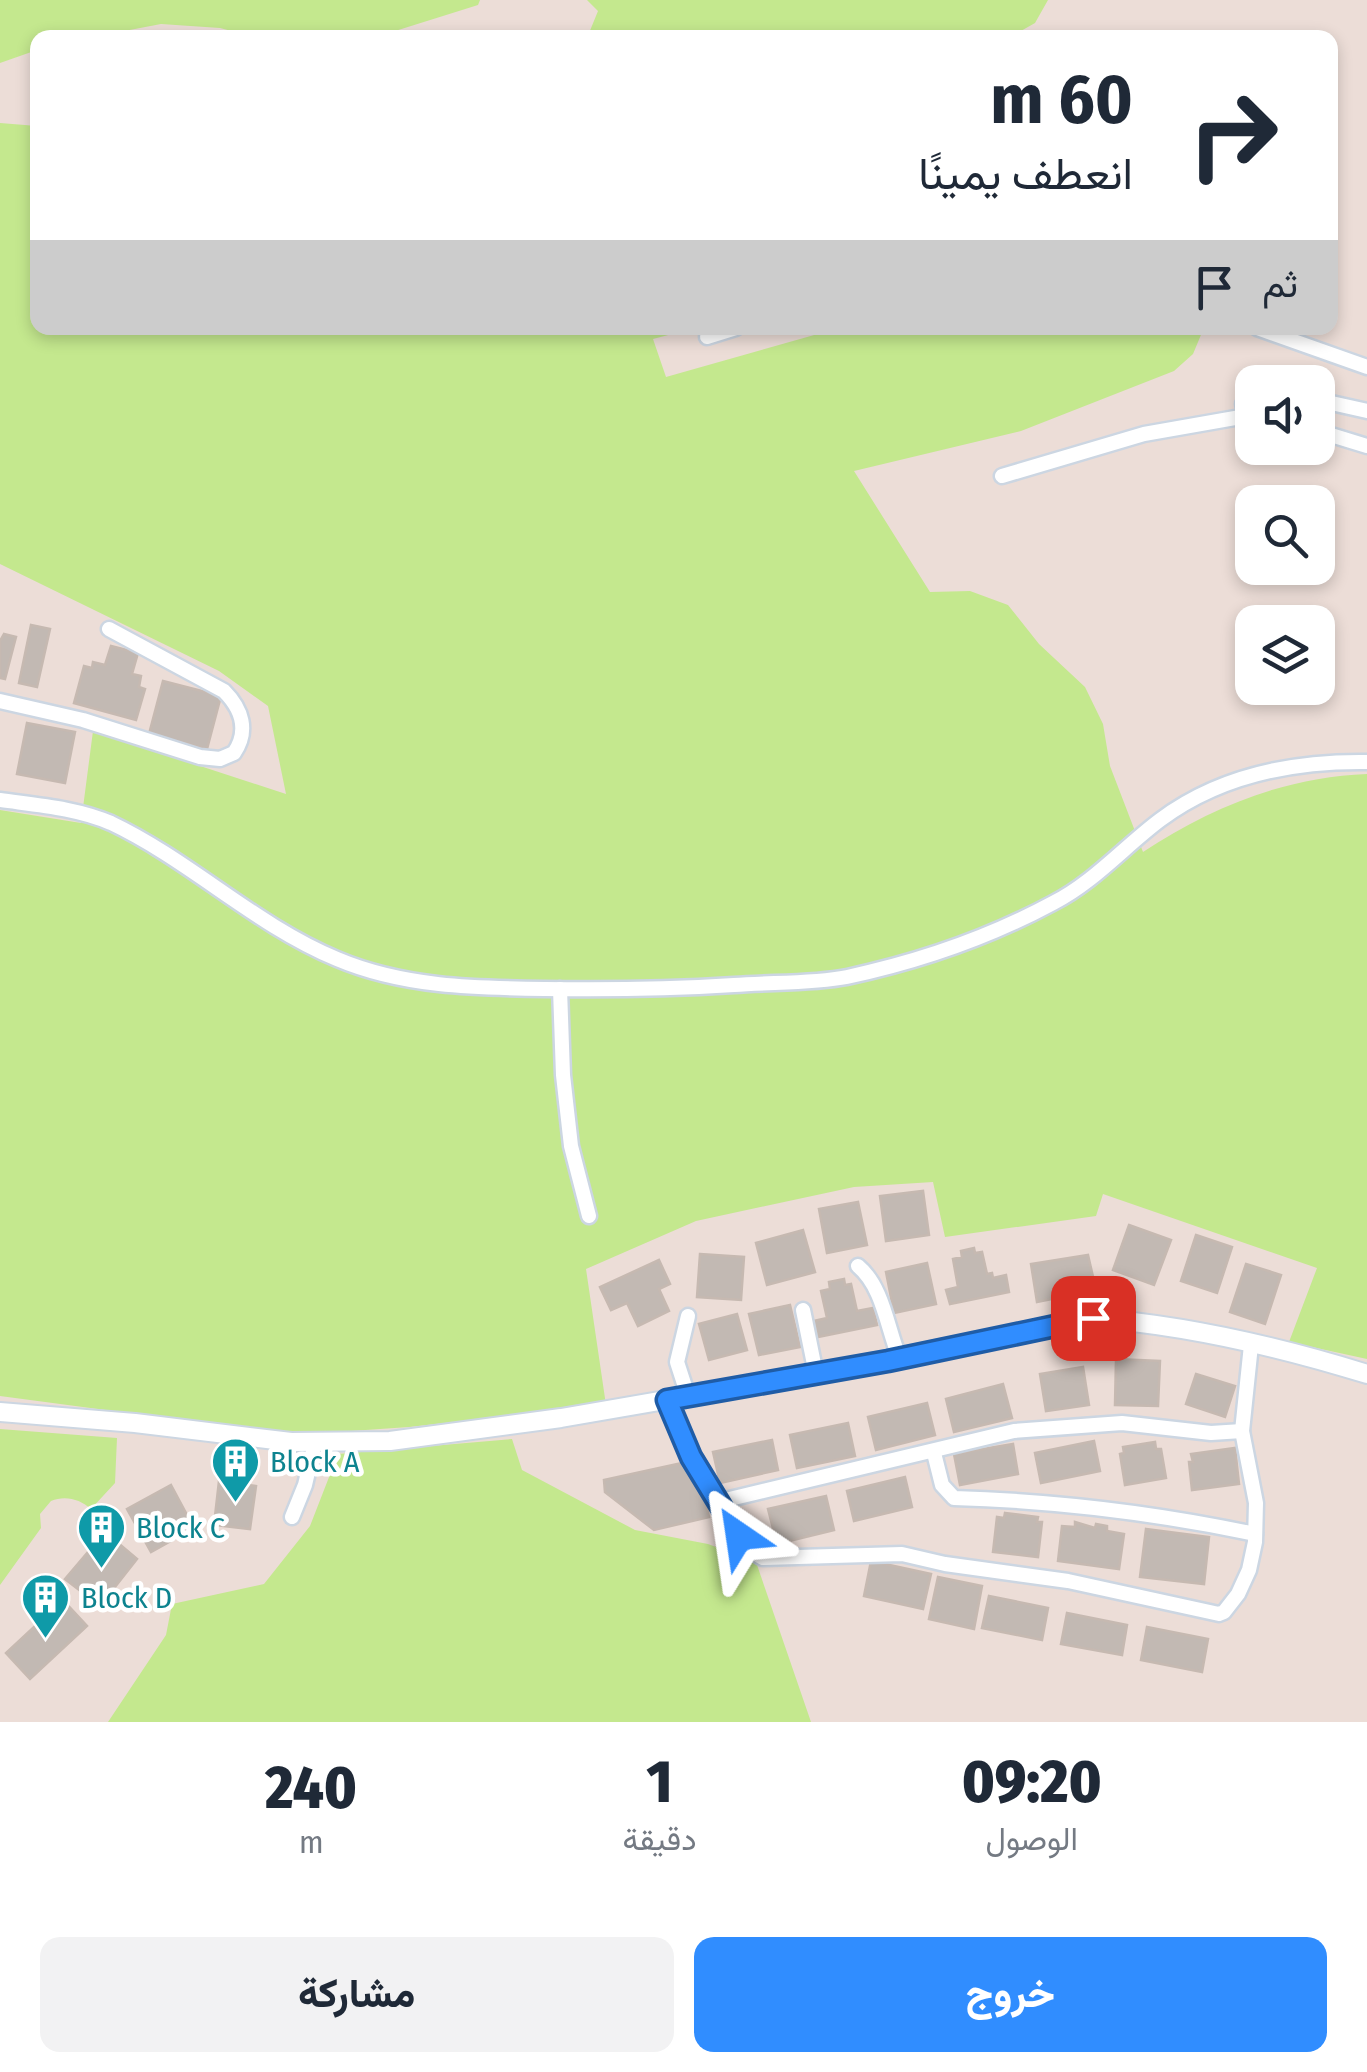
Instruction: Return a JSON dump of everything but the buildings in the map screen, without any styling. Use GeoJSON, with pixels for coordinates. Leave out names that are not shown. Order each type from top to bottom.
{"type":"FeatureCollection","features":[{"type":"Feature","properties":{"kind":"street"},"geometry":{"type":"LineString","coordinates":[[707,337],[713,335]]}},
{"type":"Feature","properties":{"kind":"street"},"geometry":{"type":"LineString","coordinates":[[1277,335],[1367,367]]}},
{"type":"Feature","properties":{"kind":"street"},"geometry":{"type":"LineString","coordinates":[[1335,404],[1367,411]]}},
{"type":"Feature","properties":{"kind":"street"},"geometry":{"type":"LineString","coordinates":[[1002,476],[1144,434],[1235,417]]}},
{"type":"Feature","properties":{"kind":"street"},"geometry":{"type":"LineString","coordinates":[[1335,436],[1367,446]]}},
{"type":"Feature","properties":{"kind":"street"},"geometry":{"type":"LineString","coordinates":[[0,701],[83,720],[200,757],[234,754],[243,733],[235,702],[224,691],[109,629]]}},
{"type":"Feature","properties":{"kind":"street"},"geometry":{"type":"LineString","coordinates":[[0,800],[70,811],[108,822],[171,856],[289,936],[385,976],[438,985],[642,990],[843,978],[916,959],[1054,903],[1110,865],[1162,818],[1218,788],[1272,768],[1367,762]]}},
{"type":"Feature","properties":{"kind":"street"},"geometry":{"type":"LineString","coordinates":[[560,989],[563,1074],[572,1146],[589,1216]]}},
{"type":"Feature","properties":{"kind":"street"},"geometry":{"type":"LineString","coordinates":[[858,1266],[868,1275],[881,1301],[900,1358]]}},
{"type":"Feature","properties":{"kind":"street"},"geometry":{"type":"LineString","coordinates":[[803,1310],[816,1374]]}},
{"type":"Feature","properties":{"kind":"street"},"geometry":{"type":"LineString","coordinates":[[688,1316],[677,1362],[688,1396]]}},
{"type":"Feature","properties":{"kind":"street"},"geometry":{"type":"LineString","coordinates":[[0,1412],[315,1442],[390,1441],[816,1374],[1093,1318],[1135,1322],[1251,1345],[1367,1374]]}},
{"type":"Feature","properties":{"kind":"street"},"geometry":{"type":"LineString","coordinates":[[667,1400],[691,1457],[717,1502],[752,1553],[763,1558],[902,1554],[944,1564],[1068,1581],[1219,1614],[1231,1606],[1244,1582],[1255,1534],[1254,1491],[1242,1430],[1251,1345]]}},
{"type":"Feature","properties":{"kind":"street"},"geometry":{"type":"LineString","coordinates":[[717,1502],[1014,1431],[1122,1423],[1211,1433],[1242,1430]]}},
{"type":"Feature","properties":{"kind":"street"},"geometry":{"type":"LineString","coordinates":[[292,1517],[306,1485],[315,1442]]}},
{"type":"Feature","properties":{"kind":"street"},"geometry":{"type":"LineString","coordinates":[[934,1453],[942,1485],[954,1498],[1094,1508],[1255,1534]]}},
{"type":"Feature","properties":{"kind":"green space"},"geometry":{"type":"Polygon","coordinates":[[[0,0],[480,0],[478,5],[398,30],[228,30],[161,24],[130,30],[30,30],[30,52],[0,63],[0,0]]]}},
{"type":"Feature","properties":{"kind":"green space"},"geometry":{"type":"Polygon","coordinates":[[[587,0],[1048,0],[1035,23],[1022,30],[590,30],[598,11],[587,0]]]}},
{"type":"Feature","properties":{"kind":"green space"},"geometry":{"type":"Polygon","coordinates":[[[0,123],[30,125],[30,335],[668,335],[653,339],[666,377],[814,335],[1201,335],[1193,354],[1174,371],[1021,431],[854,471],[930,592],[970,591],[1008,605],[1039,644],[1085,687],[1103,724],[1110,766],[1143,852],[1195,821],[1250,797],[1307,781],[1367,774],[1367,1359],[1289,1342],[1317,1268],[1103,1194],[1096,1216],[945,1237],[933,1182],[854,1187],[696,1221],[586,1269],[606,1405],[409,1427],[293,1435],[0,1396],[0,810],[81,823],[93,731],[286,794],[268,706],[219,671],[0,564],[0,123]]]}},
{"type":"Feature","properties":{"kind":"green space"},"geometry":{"type":"Polygon","coordinates":[[[0,1429],[117,1438],[115,1483],[91,1509],[72,1499],[51,1501],[40,1514],[41,1528],[0,1585],[0,1429]]]}},
{"type":"Feature","properties":{"kind":"green space"},"geometry":{"type":"Polygon","coordinates":[[[512,1439],[522,1470],[635,1530],[708,1544],[756,1562],[811,1722],[108,1722],[166,1635],[172,1604],[264,1584],[310,1526],[338,1454],[512,1439]]]}},
{"type":"Feature","properties":{"kind":"place","name":"Block A"},"geometry":{"type":"Point","coordinates":[235,1504]}},
{"type":"Feature","properties":{"kind":"place","name":"Block C"},"geometry":{"type":"Point","coordinates":[101,1570]}},
{"type":"Feature","properties":{"kind":"place","name":"Block D"},"geometry":{"type":"Point","coordinates":[46,1640]}},
{"type":"Feature","properties":{"kind":"route"},"geometry":{"type":"LineString","coordinates":[[739,1536],[691,1457],[667,1400],[888,1361],[1093,1318]]}}]}
